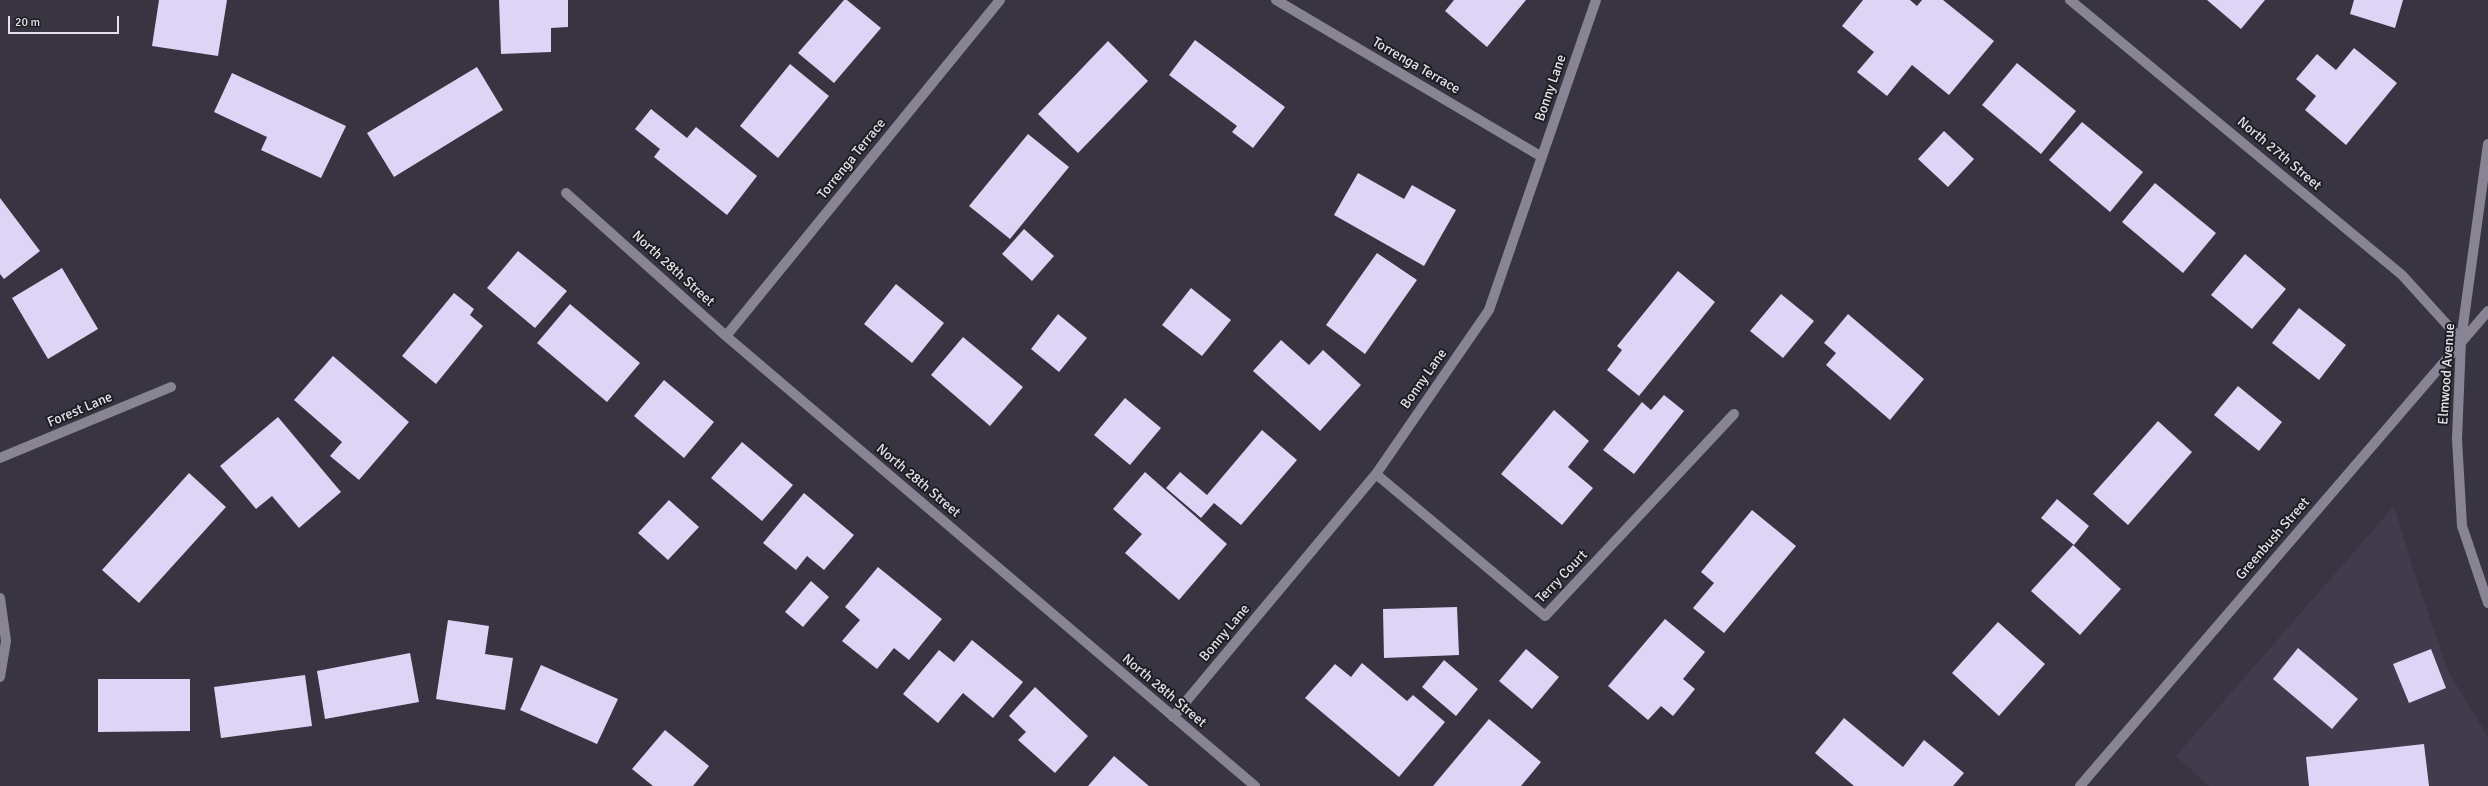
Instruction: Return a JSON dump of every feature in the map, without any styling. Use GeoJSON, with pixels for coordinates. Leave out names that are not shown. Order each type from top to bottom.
{"type":"FeatureCollection","features":[{"type":"Feature","properties":{"kind":"street","name":"Torrenga Terrace"},"geometry":{"type":"LineString","coordinates":[[726,336],[1000,0]]}},
{"type":"Feature","properties":{"kind":"street","name":"Torrenga Terrace"},"geometry":{"type":"LineString","coordinates":[[1276,0],[1542,157]]}},
{"type":"Feature","properties":{"kind":"street","name":"Bonny Lane"},"geometry":{"type":"LineString","coordinates":[[1173,717],[1376,474],[1489,310],[1596,0]]}},
{"type":"Feature","properties":{"kind":"street","name":"North 27th Street"},"geometry":{"type":"LineString","coordinates":[[2070,0],[2402,274],[2461,340]]}},
{"type":"Feature","properties":{"kind":"street","name":"Elmwood Avenue"},"geometry":{"type":"LineString","coordinates":[[2488,144],[2461,340],[2457,439],[2462,526],[2488,603]]}},
{"type":"Feature","properties":{"kind":"street","name":"North 28th Street"},"geometry":{"type":"LineString","coordinates":[[566,193],[726,336],[1254,786]]}},
{"type":"Feature","properties":{"kind":"street","name":"Greenbush Street"},"geometry":{"type":"LineString","coordinates":[[2080,786],[2461,340],[2488,311]]}},
{"type":"Feature","properties":{"kind":"street","name":"Forest Lane"},"geometry":{"type":"LineString","coordinates":[[0,458],[171,387]]}},
{"type":"Feature","properties":{"kind":"street","name":"Terry Court"},"geometry":{"type":"LineString","coordinates":[[1376,474],[1545,616],[1734,414]]}},
{"type":"Feature","properties":{"kind":"street"},"geometry":{"type":"LineString","coordinates":[[0,598],[6,641],[0,677]]}},
{"type":"Feature","properties":{"kind":"shaded area"},"geometry":{"type":"Polygon","coordinates":[[[2394,506],[2412,566],[2448,671],[2488,737],[2488,786],[2209,786],[2176,756],[2394,506]]]}},
{"type":"Feature","properties":{"kind":"building"},"geometry":{"type":"Polygon","coordinates":[[[159,0],[227,0],[218,56],[152,46],[159,0]]]}},
{"type":"Feature","properties":{"kind":"building"},"geometry":{"type":"Polygon","coordinates":[[[499,0],[568,0],[568,27],[551,28],[551,52],[501,54],[499,0]]]}},
{"type":"Feature","properties":{"kind":"building"},"geometry":{"type":"Polygon","coordinates":[[[844,0],[847,0],[881,28],[834,83],[798,53],[844,0]]]}},
{"type":"Feature","properties":{"kind":"building"},"geometry":{"type":"Polygon","coordinates":[[[1454,0],[1526,0],[1487,47],[1445,11],[1454,0]]]}},
{"type":"Feature","properties":{"kind":"building"},"geometry":{"type":"Polygon","coordinates":[[[1863,0],[1910,0],[1917,6],[1922,0],[1943,0],[1994,41],[1949,95],[1912,65],[1887,96],[1857,72],[1874,52],[1842,26],[1863,0]]]}},
{"type":"Feature","properties":{"kind":"building"},"geometry":{"type":"Polygon","coordinates":[[[2207,0],[2265,0],[2241,29],[2207,0]]]}},
{"type":"Feature","properties":{"kind":"building"},"geometry":{"type":"Polygon","coordinates":[[[2354,0],[2403,0],[2395,28],[2350,14],[2354,0]]]}},
{"type":"Feature","properties":{"kind":"building"},"geometry":{"type":"Polygon","coordinates":[[[1195,40],[1285,107],[1253,148],[1232,132],[1237,126],[1169,75],[1195,40]]]}},
{"type":"Feature","properties":{"kind":"building"},"geometry":{"type":"Polygon","coordinates":[[[1108,41],[1148,81],[1078,153],[1038,114],[1108,41]]]}},
{"type":"Feature","properties":{"kind":"building"},"geometry":{"type":"Polygon","coordinates":[[[2354,48],[2397,83],[2346,145],[2305,110],[2316,96],[2296,79],[2317,54],[2336,70],[2354,48]]]}},
{"type":"Feature","properties":{"kind":"building"},"geometry":{"type":"Polygon","coordinates":[[[2017,63],[2076,111],[2041,154],[1982,105],[2017,63]]]}},
{"type":"Feature","properties":{"kind":"building"},"geometry":{"type":"Polygon","coordinates":[[[790,64],[829,96],[778,158],[740,126],[790,64]]]}},
{"type":"Feature","properties":{"kind":"building"},"geometry":{"type":"Polygon","coordinates":[[[477,67],[503,110],[394,177],[367,133],[477,67]]]}},
{"type":"Feature","properties":{"kind":"building"},"geometry":{"type":"Polygon","coordinates":[[[232,73],[346,126],[321,178],[261,150],[267,137],[214,112],[232,73]]]}},
{"type":"Feature","properties":{"kind":"building"},"geometry":{"type":"Polygon","coordinates":[[[651,109],[687,138],[696,127],[757,176],[727,215],[654,157],[660,149],[635,129],[651,109]]]}},
{"type":"Feature","properties":{"kind":"building"},"geometry":{"type":"Polygon","coordinates":[[[2082,122],[2143,172],[2110,212],[2049,160],[2082,122]]]}},
{"type":"Feature","properties":{"kind":"building"},"geometry":{"type":"Polygon","coordinates":[[[1944,131],[1974,159],[1948,187],[1918,159],[1944,131]]]}},
{"type":"Feature","properties":{"kind":"building"},"geometry":{"type":"Polygon","coordinates":[[[1028,134],[1069,167],[1010,239],[969,206],[1028,134]]]}},
{"type":"Feature","properties":{"kind":"building"},"geometry":{"type":"Polygon","coordinates":[[[1358,173],[1404,199],[1412,185],[1456,210],[1424,266],[1334,215],[1358,173]]]}},
{"type":"Feature","properties":{"kind":"building"},"geometry":{"type":"Polygon","coordinates":[[[2155,183],[2216,233],[2183,273],[2122,222],[2155,183]]]}},
{"type":"Feature","properties":{"kind":"building"},"geometry":{"type":"Polygon","coordinates":[[[0,198],[40,251],[4,279],[0,274],[0,198]]]}},
{"type":"Feature","properties":{"kind":"building"},"geometry":{"type":"Polygon","coordinates":[[[1024,229],[1054,256],[1032,281],[1002,254],[1024,229]]]}},
{"type":"Feature","properties":{"kind":"building"},"geometry":{"type":"Polygon","coordinates":[[[518,251],[567,291],[535,328],[487,288],[518,251]]]}},
{"type":"Feature","properties":{"kind":"building"},"geometry":{"type":"Polygon","coordinates":[[[1377,253],[1417,280],[1365,354],[1326,325],[1377,253]]]}},
{"type":"Feature","properties":{"kind":"building"},"geometry":{"type":"Polygon","coordinates":[[[2245,254],[2286,289],[2252,329],[2211,295],[2245,254]]]}},
{"type":"Feature","properties":{"kind":"building"},"geometry":{"type":"Polygon","coordinates":[[[62,268],[98,329],[48,359],[12,298],[62,268]]]}},
{"type":"Feature","properties":{"kind":"building"},"geometry":{"type":"Polygon","coordinates":[[[1678,271],[1715,302],[1639,396],[1607,370],[1622,350],[1617,346],[1678,271]]]}},
{"type":"Feature","properties":{"kind":"building"},"geometry":{"type":"Polygon","coordinates":[[[896,284],[944,323],[912,363],[864,324],[896,284]]]}},
{"type":"Feature","properties":{"kind":"building"},"geometry":{"type":"Polygon","coordinates":[[[1191,288],[1231,320],[1202,356],[1162,325],[1191,288]]]}},
{"type":"Feature","properties":{"kind":"building"},"geometry":{"type":"Polygon","coordinates":[[[454,293],[474,309],[470,315],[483,326],[436,384],[402,356],[454,293]]]}},
{"type":"Feature","properties":{"kind":"building"},"geometry":{"type":"Polygon","coordinates":[[[1781,294],[1814,321],[1783,358],[1750,331],[1781,294]]]}},
{"type":"Feature","properties":{"kind":"building"},"geometry":{"type":"Polygon","coordinates":[[[570,304],[640,363],[607,402],[537,343],[570,304]]]}},
{"type":"Feature","properties":{"kind":"building"},"geometry":{"type":"Polygon","coordinates":[[[2299,308],[2346,345],[2319,380],[2272,343],[2299,308]]]}},
{"type":"Feature","properties":{"kind":"building"},"geometry":{"type":"Polygon","coordinates":[[[1058,314],[1087,338],[1059,372],[1031,349],[1058,314]]]}},
{"type":"Feature","properties":{"kind":"building"},"geometry":{"type":"Polygon","coordinates":[[[1848,314],[1924,379],[1890,420],[1826,365],[1836,353],[1824,343],[1848,314]]]}},
{"type":"Feature","properties":{"kind":"building"},"geometry":{"type":"Polygon","coordinates":[[[963,337],[1023,387],[990,426],[931,375],[963,337]]]}},
{"type":"Feature","properties":{"kind":"building"},"geometry":{"type":"Polygon","coordinates":[[[1281,340],[1309,365],[1323,350],[1361,385],[1320,431],[1253,371],[1281,340]]]}},
{"type":"Feature","properties":{"kind":"building"},"geometry":{"type":"Polygon","coordinates":[[[333,356],[409,422],[359,480],[330,456],[342,442],[294,400],[333,356]]]}},
{"type":"Feature","properties":{"kind":"building"},"geometry":{"type":"Polygon","coordinates":[[[664,380],[714,422],[684,458],[634,416],[664,380]]]}},
{"type":"Feature","properties":{"kind":"building"},"geometry":{"type":"Polygon","coordinates":[[[2238,386],[2282,422],[2259,451],[2214,415],[2238,386]]]}},
{"type":"Feature","properties":{"kind":"building"},"geometry":{"type":"Polygon","coordinates":[[[1664,395],[1684,411],[1634,474],[1603,450],[1642,402],[1651,410],[1664,395]]]}},
{"type":"Feature","properties":{"kind":"building"},"geometry":{"type":"Polygon","coordinates":[[[1125,398],[1161,428],[1130,465],[1094,435],[1125,398]]]}},
{"type":"Feature","properties":{"kind":"building"},"geometry":{"type":"Polygon","coordinates":[[[1554,410],[1589,441],[1568,467],[1593,488],[1562,525],[1501,474],[1554,410]]]}},
{"type":"Feature","properties":{"kind":"building"},"geometry":{"type":"Polygon","coordinates":[[[278,417],[341,492],[299,528],[272,496],[256,509],[220,466],[278,417]]]}},
{"type":"Feature","properties":{"kind":"building"},"geometry":{"type":"Polygon","coordinates":[[[2158,421],[2192,452],[2128,525],[2093,494],[2158,421]]]}},
{"type":"Feature","properties":{"kind":"building"},"geometry":{"type":"Polygon","coordinates":[[[1262,430],[1297,460],[1241,525],[1214,503],[1201,518],[1166,488],[1180,472],[1207,495],[1262,430]]]}},
{"type":"Feature","properties":{"kind":"building"},"geometry":{"type":"Polygon","coordinates":[[[742,442],[793,485],[762,521],[711,478],[742,442]]]}},
{"type":"Feature","properties":{"kind":"building"},"geometry":{"type":"Polygon","coordinates":[[[1145,472],[1227,544],[1179,600],[1125,553],[1142,534],[1113,509],[1145,472]]]}},
{"type":"Feature","properties":{"kind":"building"},"geometry":{"type":"Polygon","coordinates":[[[189,473],[226,507],[139,603],[102,570],[189,473]]]}},
{"type":"Feature","properties":{"kind":"building"},"geometry":{"type":"Polygon","coordinates":[[[804,493],[854,535],[824,570],[807,556],[796,570],[763,543],[804,493]]]}},
{"type":"Feature","properties":{"kind":"building"},"geometry":{"type":"Polygon","coordinates":[[[2057,499],[2089,526],[2074,545],[2041,518],[2057,499]]]}},
{"type":"Feature","properties":{"kind":"building"},"geometry":{"type":"Polygon","coordinates":[[[669,500],[699,527],[668,560],[638,533],[669,500]]]}},
{"type":"Feature","properties":{"kind":"building"},"geometry":{"type":"Polygon","coordinates":[[[1752,510],[1796,546],[1724,633],[1693,608],[1714,583],[1701,572],[1752,510]]]}},
{"type":"Feature","properties":{"kind":"building"},"geometry":{"type":"Polygon","coordinates":[[[2073,545],[2121,589],[2080,635],[2031,591],[2073,545]]]}},
{"type":"Feature","properties":{"kind":"building"},"geometry":{"type":"Polygon","coordinates":[[[878,567],[942,619],[909,660],[894,648],[877,669],[842,641],[860,620],[845,607],[878,567]]]}},
{"type":"Feature","properties":{"kind":"building"},"geometry":{"type":"Polygon","coordinates":[[[811,581],[829,597],[803,627],[785,612],[811,581]]]}},
{"type":"Feature","properties":{"kind":"building"},"geometry":{"type":"Polygon","coordinates":[[[1457,607],[1459,655],[1384,658],[1383,609],[1457,607]]]}},
{"type":"Feature","properties":{"kind":"building"},"geometry":{"type":"Polygon","coordinates":[[[1665,619],[1705,652],[1683,679],[1695,689],[1673,716],[1661,706],[1648,720],[1608,686],[1665,619]]]}},
{"type":"Feature","properties":{"kind":"building"},"geometry":{"type":"Polygon","coordinates":[[[448,620],[489,626],[485,654],[513,658],[505,710],[436,699],[448,620]]]}},
{"type":"Feature","properties":{"kind":"building"},"geometry":{"type":"Polygon","coordinates":[[[1998,622],[2045,664],[1999,716],[1952,673],[1998,622]]]}},
{"type":"Feature","properties":{"kind":"building"},"geometry":{"type":"Polygon","coordinates":[[[972,640],[1023,682],[993,718],[963,693],[938,723],[903,694],[939,650],[954,662],[972,640]]]}},
{"type":"Feature","properties":{"kind":"building"},"geometry":{"type":"Polygon","coordinates":[[[2298,648],[2358,699],[2332,729],[2273,679],[2298,648]]]}},
{"type":"Feature","properties":{"kind":"building"},"geometry":{"type":"Polygon","coordinates":[[[1526,649],[1559,677],[1532,709],[1499,681],[1526,649]]]}},
{"type":"Feature","properties":{"kind":"building"},"geometry":{"type":"Polygon","coordinates":[[[2431,649],[2446,688],[2409,703],[2393,664],[2431,649]]]}},
{"type":"Feature","properties":{"kind":"building"},"geometry":{"type":"Polygon","coordinates":[[[410,653],[419,702],[325,719],[317,671],[410,653]]]}},
{"type":"Feature","properties":{"kind":"building"},"geometry":{"type":"Polygon","coordinates":[[[1444,660],[1478,689],[1456,716],[1422,687],[1444,660]]]}},
{"type":"Feature","properties":{"kind":"building"},"geometry":{"type":"Polygon","coordinates":[[[1362,663],[1407,701],[1413,695],[1445,722],[1399,777],[1305,698],[1335,664],[1351,677],[1362,663]]]}},
{"type":"Feature","properties":{"kind":"building"},"geometry":{"type":"Polygon","coordinates":[[[541,665],[618,699],[597,744],[520,710],[541,665]]]}},
{"type":"Feature","properties":{"kind":"building"},"geometry":{"type":"Polygon","coordinates":[[[305,675],[312,726],[221,738],[214,687],[305,675]]]}},
{"type":"Feature","properties":{"kind":"building"},"geometry":{"type":"Polygon","coordinates":[[[98,679],[190,679],[190,731],[98,732],[98,679]]]}},
{"type":"Feature","properties":{"kind":"building"},"geometry":{"type":"Polygon","coordinates":[[[1035,687],[1088,736],[1055,773],[1018,740],[1026,732],[1009,716],[1035,687]]]}},
{"type":"Feature","properties":{"kind":"building"},"geometry":{"type":"Polygon","coordinates":[[[1844,718],[1903,767],[1924,740],[1964,773],[1953,786],[1854,786],[1815,753],[1844,718]]]}},
{"type":"Feature","properties":{"kind":"building"},"geometry":{"type":"Polygon","coordinates":[[[1489,719],[1541,762],[1521,786],[1433,786],[1489,719]]]}},
{"type":"Feature","properties":{"kind":"building"},"geometry":{"type":"Polygon","coordinates":[[[665,730],[709,766],[693,786],[653,786],[632,769],[665,730]]]}},
{"type":"Feature","properties":{"kind":"building"},"geometry":{"type":"Polygon","coordinates":[[[2424,744],[2429,786],[2309,786],[2306,757],[2424,744]]]}},
{"type":"Feature","properties":{"kind":"building"},"geometry":{"type":"Polygon","coordinates":[[[1114,756],[1149,786],[1088,786],[1114,756]]]}}]}
